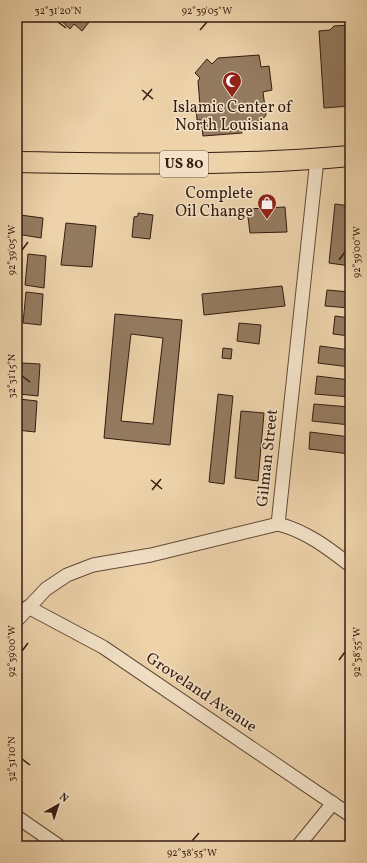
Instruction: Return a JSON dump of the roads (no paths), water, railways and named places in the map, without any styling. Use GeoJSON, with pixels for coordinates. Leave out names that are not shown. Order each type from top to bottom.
{"type":"FeatureCollection","features":[{"type":"Feature","properties":{"kind":"main road","name":"US 80"},"geometry":{"type":"LineString","coordinates":[[17,162],[157,164],[317,159],[350,156]]}},
{"type":"Feature","properties":{"kind":"street","name":"Gilman Street"},"geometry":{"type":"LineString","coordinates":[[17,620],[46,589],[68,575],[93,565],[151,555],[278,524],[317,159]]}},
{"type":"Feature","properties":{"kind":"street"},"geometry":{"type":"LineString","coordinates":[[278,524],[294,528],[326,547],[350,565]]}},
{"type":"Feature","properties":{"kind":"street","name":"Groveland Avenue"},"geometry":{"type":"LineString","coordinates":[[28,607],[103,647],[350,815]]}},
{"type":"Feature","properties":{"kind":"street"},"geometry":{"type":"LineString","coordinates":[[298,846],[333,803]]}},
{"type":"Feature","properties":{"kind":"street"},"geometry":{"type":"LineString","coordinates":[[17,817],[59,846]]}},
{"type":"Feature","properties":{"kind":"place","name":"Islamic Center of North Louisiana"},"geometry":{"type":"Point","coordinates":[232,98]}},
{"type":"Feature","properties":{"kind":"place","name":"Complete Oil Change"},"geometry":{"type":"Point","coordinates":[267,220]}}]}
